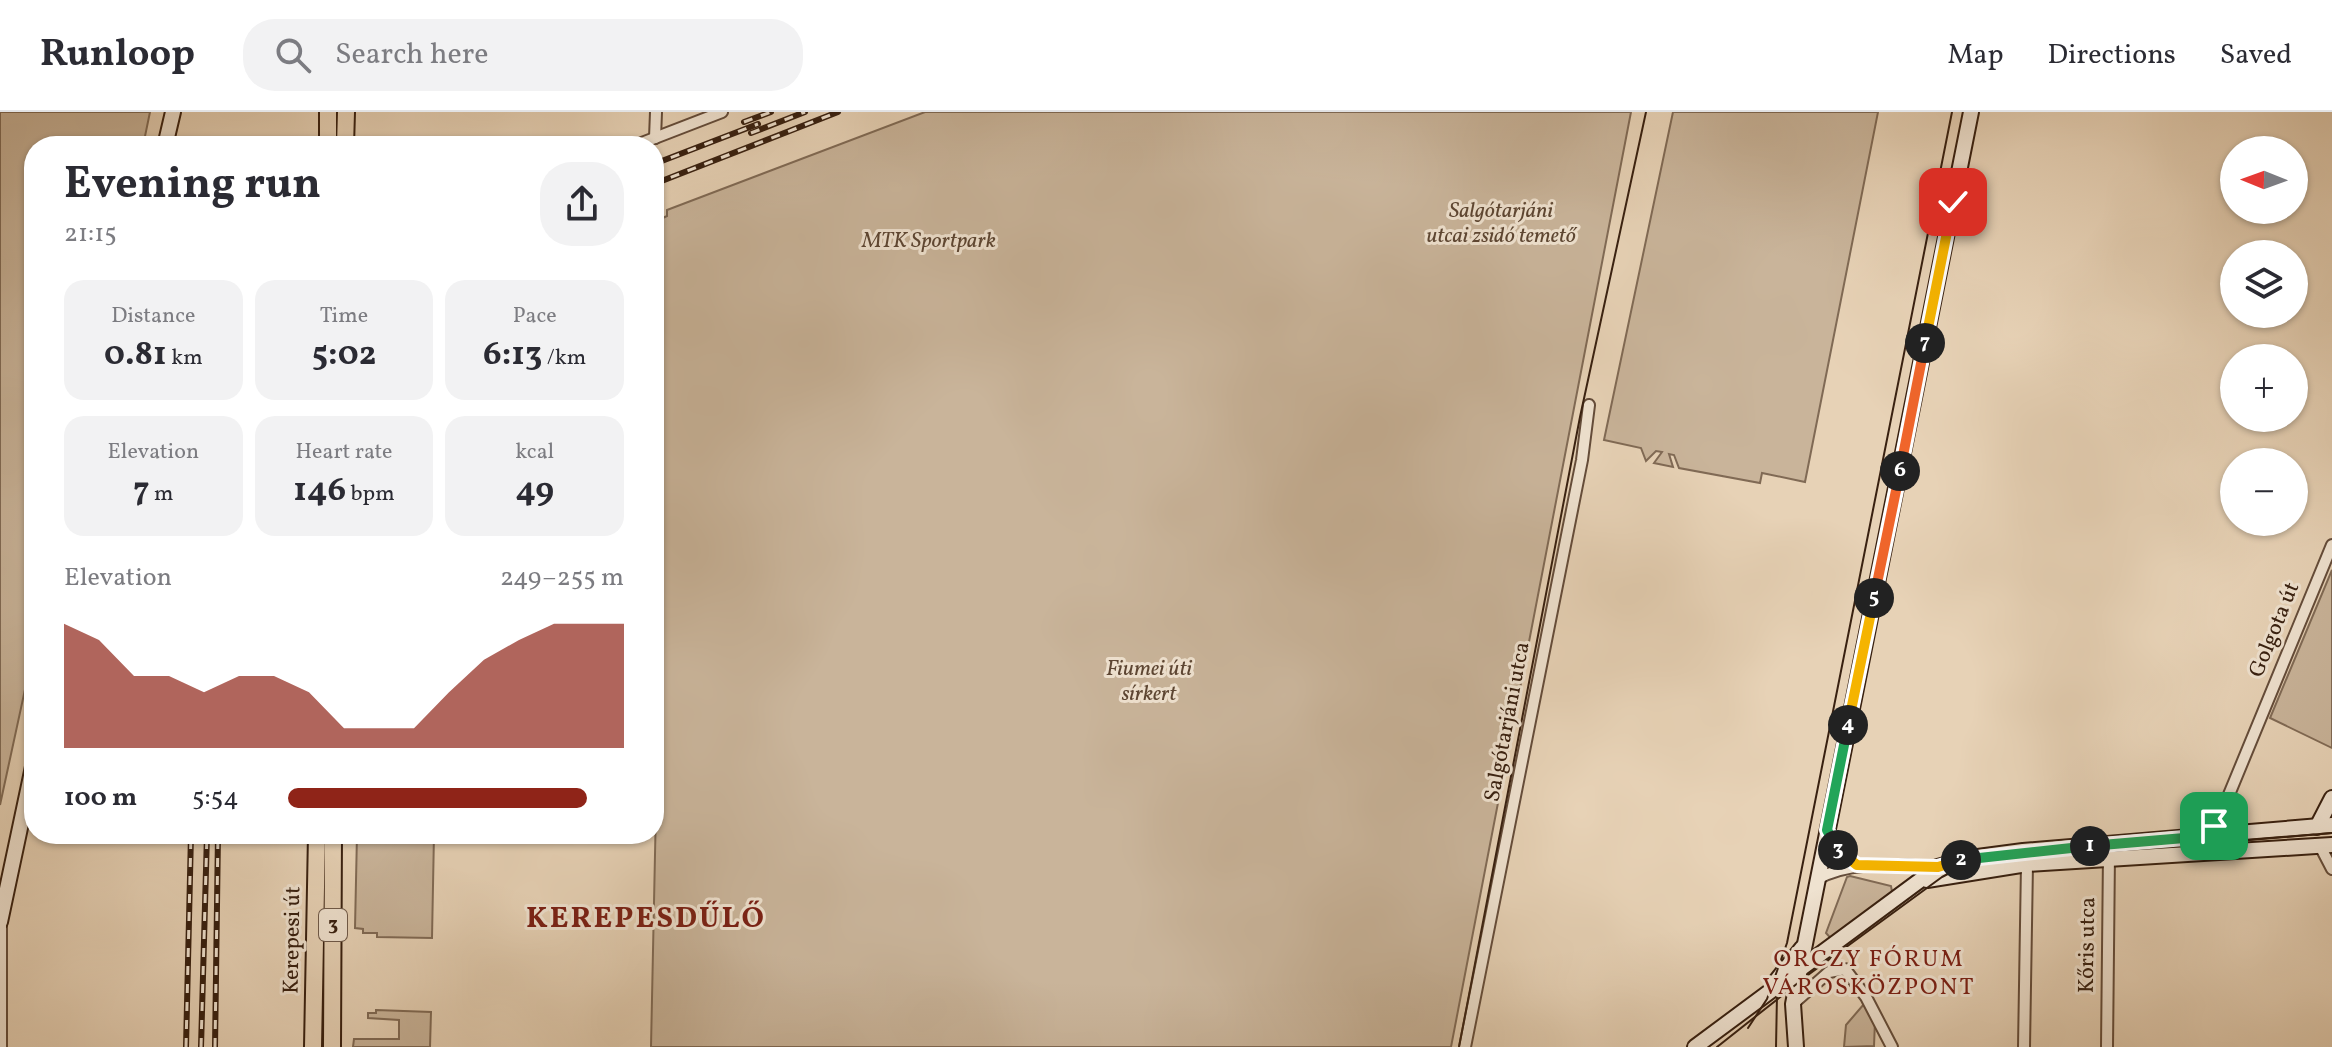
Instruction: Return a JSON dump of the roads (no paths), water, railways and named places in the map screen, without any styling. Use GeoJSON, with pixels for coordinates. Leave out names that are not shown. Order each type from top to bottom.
{"type":"FeatureCollection","features":[{"type":"Feature","properties":{"kind":"main road"},"geometry":{"type":"LineString","coordinates":[[167,136],[173,112]]}},
{"type":"Feature","properties":{"kind":"main road"},"geometry":{"type":"LineString","coordinates":[[328,112],[328,136]]}},
{"type":"Feature","properties":{"kind":"main road"},"geometry":{"type":"LineString","coordinates":[[345,136],[346,112]]}},
{"type":"Feature","properties":{"kind":"main road"},"geometry":{"type":"LineString","coordinates":[[1796,1047],[1793,1004],[1971,112]]}},
{"type":"Feature","properties":{"kind":"main road"},"geometry":{"type":"LineString","coordinates":[[1919,882],[1951,874],[2027,864],[2319,845],[2326,833],[2332,798]]}},
{"type":"Feature","properties":{"kind":"main road"},"geometry":{"type":"LineString","coordinates":[[0,921],[24,809]]}},
{"type":"Feature","properties":{"kind":"main road"},"geometry":{"type":"LineString","coordinates":[[1695,1047],[1938,867],[1970,858],[2328,825]]}},
{"type":"Feature","properties":{"kind":"main road","name":"Kerepesi út"},"geometry":{"type":"LineString","coordinates":[[313,1047],[317,844]]}},
{"type":"Feature","properties":{"kind":"main road","name":"Kerepesi út"},"geometry":{"type":"LineString","coordinates":[[332,1047],[333,844]]}},
{"type":"Feature","properties":{"kind":"main road"},"geometry":{"type":"LineString","coordinates":[[1755,1002],[1805,942]]}},
{"type":"Feature","properties":{"kind":"street"},"geometry":{"type":"LineString","coordinates":[[655,136],[656,112]]}},
{"type":"Feature","properties":{"kind":"street"},"geometry":{"type":"LineString","coordinates":[[660,136],[722,112]]}},
{"type":"Feature","properties":{"kind":"street","name":"Salgótarjáni utca"},"geometry":{"type":"LineString","coordinates":[[1465,1047],[1582,460],[1589,405]]}},
{"type":"Feature","properties":{"kind":"street","name":"Golgota út"},"geometry":{"type":"LineString","coordinates":[[2208,836],[2221,814],[2332,545]]}},
{"type":"Feature","properties":{"kind":"street"},"geometry":{"type":"LineString","coordinates":[[1827,830],[1837,850],[1857,865]]}},
{"type":"Feature","properties":{"kind":"street"},"geometry":{"type":"LineString","coordinates":[[2208,836],[2209,853]]}},
{"type":"Feature","properties":{"kind":"street","name":"Kőris utca"},"geometry":{"type":"LineString","coordinates":[[2107,1047],[2109,844]]}},
{"type":"Feature","properties":{"kind":"street"},"geometry":{"type":"LineString","coordinates":[[2319,845],[2332,869]]}},
{"type":"Feature","properties":{"kind":"street"},"geometry":{"type":"LineString","coordinates":[[2024,1047],[2027,864]]}},
{"type":"Feature","properties":{"kind":"street"},"geometry":{"type":"LineString","coordinates":[[1817,879],[1857,865],[1938,867]]}},
{"type":"Feature","properties":{"kind":"street"},"geometry":{"type":"LineString","coordinates":[[1892,867],[1919,882]]}},
{"type":"Feature","properties":{"kind":"street"},"geometry":{"type":"LineString","coordinates":[[1909,867],[1919,882]]}},
{"type":"Feature","properties":{"kind":"street"},"geometry":{"type":"LineString","coordinates":[[0,921],[1,1047]]}},
{"type":"Feature","properties":{"kind":"street"},"geometry":{"type":"LineString","coordinates":[[1793,1004],[1829,972],[1845,969],[1866,997],[1892,1047]]}},
{"type":"Feature","properties":{"kind":"tram line"},"geometry":{"type":"LineString","coordinates":[[1459,1047],[1580,417],[1646,112]]}},
{"type":"Feature","properties":{"kind":"tram line"},"geometry":{"type":"LineString","coordinates":[[1748,1028],[1767,999],[1787,943],[1952,112]]}},
{"type":"Feature","properties":{"kind":"tram line"},"geometry":{"type":"LineString","coordinates":[[1717,1047],[1808,975],[1942,877],[1971,862],[2332,833]]}},
{"type":"Feature","properties":{"kind":"tram line"},"geometry":{"type":"LineString","coordinates":[[1776,1047],[1777,995]]}},
{"type":"Feature","properties":{"kind":"railway"},"geometry":{"type":"LineString","coordinates":[[744,122],[771,112]]}},
{"type":"Feature","properties":{"kind":"railway"},"geometry":{"type":"LineString","coordinates":[[751,133],[805,112]]}},
{"type":"Feature","properties":{"kind":"railway"},"geometry":{"type":"LineString","coordinates":[[664,180],[838,112]]}},
{"type":"Feature","properties":{"kind":"railway"},"geometry":{"type":"LineString","coordinates":[[664,160],[758,124]]}},
{"type":"Feature","properties":{"kind":"railway"},"geometry":{"type":"LineString","coordinates":[[186,1047],[191,844]]}},
{"type":"Feature","properties":{"kind":"railway"},"geometry":{"type":"LineString","coordinates":[[201,1047],[207,844]]}},
{"type":"Feature","properties":{"kind":"railway"},"geometry":{"type":"LineString","coordinates":[[215,1047],[218,844]]}},
{"type":"Feature","properties":{"kind":"district","name":"KEREPESDŰLŐ"},"geometry":{"type":"Point","coordinates":[646,919]}},
{"type":"Feature","properties":{"kind":"district","name":"ORCZY FÓRUM VÁROSKÖZPONT"},"geometry":{"type":"Point","coordinates":[1869,974]}},
{"type":"Feature","properties":{"kind":"park label","name":"Salgótarjáni utcai zsidó temető"},"geometry":{"type":"Point","coordinates":[1501,224]}},
{"type":"Feature","properties":{"kind":"park label","name":"MTK Sportpark"},"geometry":{"type":"Point","coordinates":[929,241]}},
{"type":"Feature","properties":{"kind":"park label","name":"Fiumei úti sírkert"},"geometry":{"type":"Point","coordinates":[1149,682]}}]}
